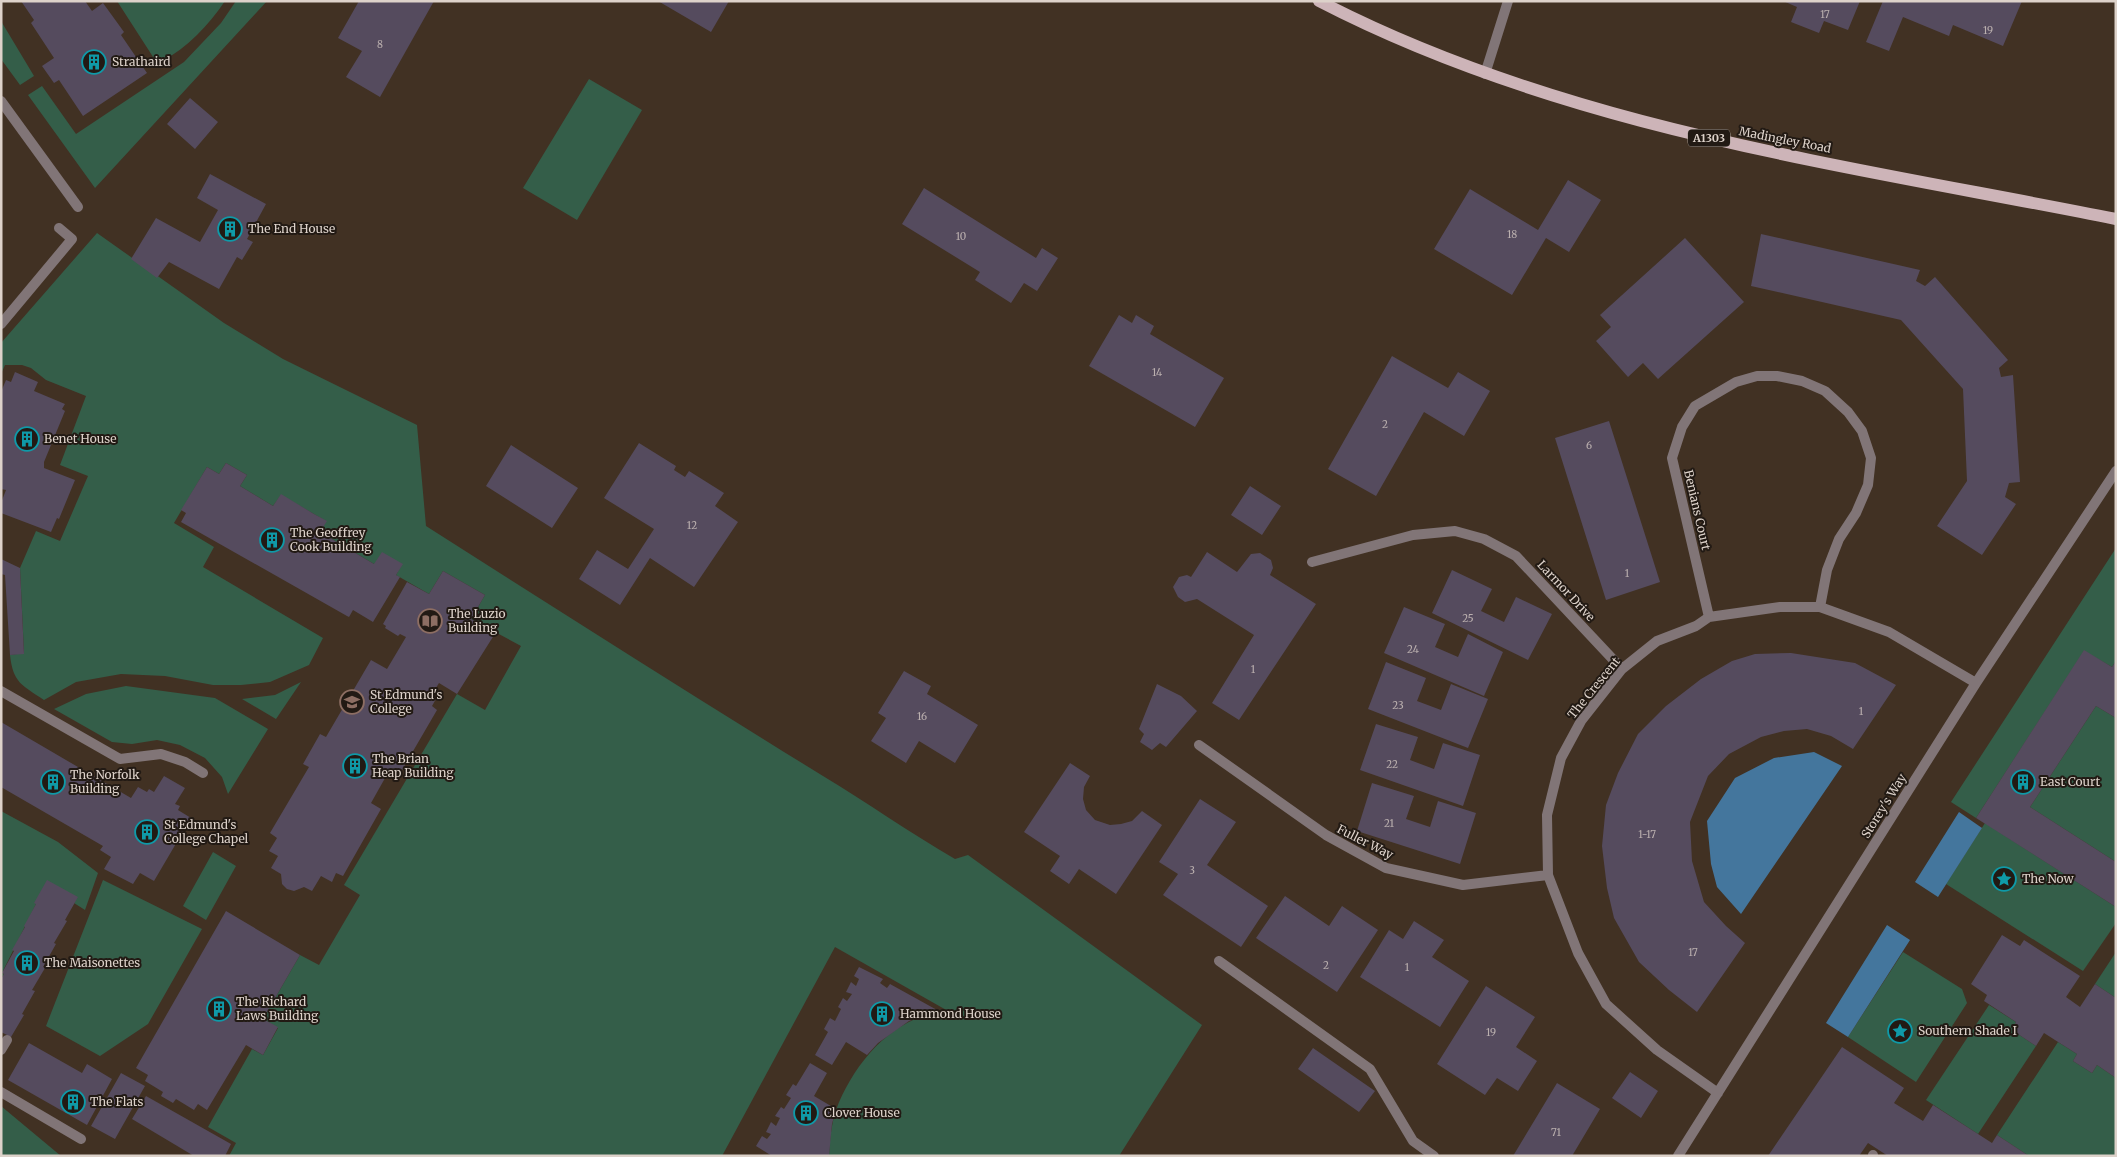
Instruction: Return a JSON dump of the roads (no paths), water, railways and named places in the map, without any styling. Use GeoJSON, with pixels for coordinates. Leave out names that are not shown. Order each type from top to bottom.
{"type":"FeatureCollection","features":[{"type":"Feature","properties":{"kind":"main road","name":"Madingley Road"},"geometry":{"type":"LineString","coordinates":[[1319,1],[1347,16],[1485,74],[1553,97],[1736,145],[2116,219]]}},
{"type":"Feature","properties":{"kind":"street"},"geometry":{"type":"LineString","coordinates":[[1485,74],[1508,1]]}},
{"type":"Feature","properties":{"kind":"street"},"geometry":{"type":"LineString","coordinates":[[1,101],[78,207]]}},
{"type":"Feature","properties":{"kind":"street"},"geometry":{"type":"LineString","coordinates":[[1,324],[72,239],[59,228]]}},
{"type":"Feature","properties":{"kind":"street","name":"Benians Court"},"geometry":{"type":"LineString","coordinates":[[1709,617],[1672,458],[1682,427],[1695,406],[1736,382],[1757,376],[1778,376],[1802,381],[1825,391],[1848,412],[1862,431],[1871,458],[1868,485],[1856,514],[1839,539],[1827,570],[1820,607]]}},
{"type":"Feature","properties":{"kind":"street","name":"Storey's Way"},"geometry":{"type":"LineString","coordinates":[[1678,1156],[1976,683],[2116,471]]}},
{"type":"Feature","properties":{"kind":"street","name":"Larmor Drive"},"geometry":{"type":"LineString","coordinates":[[1312,562],[1413,535],[1455,531],[1484,539],[1516,556],[1622,669]]}},
{"type":"Feature","properties":{"kind":"street","name":"The Crescent"},"geometry":{"type":"LineString","coordinates":[[1718,1093],[1657,1050],[1606,1004],[1578,953],[1548,875],[1548,815],[1561,758],[1582,721],[1622,669],[1657,641],[1696,626],[1709,617],[1780,607],[1820,607],[1889,632],[1976,683]]}},
{"type":"Feature","properties":{"kind":"street"},"geometry":{"type":"LineString","coordinates":[[1,691],[120,759],[161,754],[185,762],[202,773]]}},
{"type":"Feature","properties":{"kind":"street","name":"Fuller Way"},"geometry":{"type":"LineString","coordinates":[[1199,744],[1326,835],[1386,868],[1463,885],[1548,875]]}},
{"type":"Feature","properties":{"kind":"street"},"geometry":{"type":"LineString","coordinates":[[1219,962],[1370,1069],[1413,1141],[1434,1156]]}},
{"type":"Feature","properties":{"kind":"street"},"geometry":{"type":"LineString","coordinates":[[1,1050],[7,1040]]}},
{"type":"Feature","properties":{"kind":"street"},"geometry":{"type":"LineString","coordinates":[[1,1092],[80,1139]]}},
{"type":"Feature","properties":{"kind":"water"},"geometry":{"type":"Polygon","coordinates":[[[1814,752],[1842,766],[1741,914],[1717,887],[1711,864],[1707,821],[1735,778],[1774,758],[1814,752]]]}},
{"type":"Feature","properties":{"kind":"water"},"geometry":{"type":"Polygon","coordinates":[[[1959,812],[1982,828],[1938,897],[1915,882],[1959,812]]]}},
{"type":"Feature","properties":{"kind":"water"},"geometry":{"type":"Polygon","coordinates":[[[1887,925],[1910,940],[1848,1037],[1826,1023],[1887,925]]]}},
{"type":"Feature","properties":{"kind":"place","name":"Strathaird"},"geometry":{"type":"Point","coordinates":[94,62]}},
{"type":"Feature","properties":{"kind":"place","name":"The End House"},"geometry":{"type":"Point","coordinates":[230,229]}},
{"type":"Feature","properties":{"kind":"place","name":"Benet House"},"geometry":{"type":"Point","coordinates":[27,439]}},
{"type":"Feature","properties":{"kind":"place","name":"The Geoffrey Cook Building"},"geometry":{"type":"Point","coordinates":[272,540]}},
{"type":"Feature","properties":{"kind":"place","name":"The Luzio Building"},"geometry":{"type":"Point","coordinates":[430,621]}},
{"type":"Feature","properties":{"kind":"place","name":"St Edmund's College"},"geometry":{"type":"Point","coordinates":[352,702]}},
{"type":"Feature","properties":{"kind":"place","name":"The Brian Heap Building"},"geometry":{"type":"Point","coordinates":[355,766]}},
{"type":"Feature","properties":{"kind":"place","name":"The Norfolk Building"},"geometry":{"type":"Point","coordinates":[53,782]}},
{"type":"Feature","properties":{"kind":"place","name":"East Court"},"geometry":{"type":"Point","coordinates":[2023,782]}},
{"type":"Feature","properties":{"kind":"place","name":"St Edmund's College Chapel"},"geometry":{"type":"Point","coordinates":[147,832]}},
{"type":"Feature","properties":{"kind":"place","name":"The Now"},"geometry":{"type":"Point","coordinates":[2004,879]}},
{"type":"Feature","properties":{"kind":"place","name":"The Maisonettes"},"geometry":{"type":"Point","coordinates":[27,963]}},
{"type":"Feature","properties":{"kind":"place","name":"The Richard Laws Building"},"geometry":{"type":"Point","coordinates":[219,1009]}},
{"type":"Feature","properties":{"kind":"place","name":"Hammond House"},"geometry":{"type":"Point","coordinates":[882,1014]}},
{"type":"Feature","properties":{"kind":"place","name":"Southern Shade I"},"geometry":{"type":"Point","coordinates":[1900,1031]}},
{"type":"Feature","properties":{"kind":"place","name":"The Flats"},"geometry":{"type":"Point","coordinates":[73,1102]}},
{"type":"Feature","properties":{"kind":"place","name":"Clover House"},"geometry":{"type":"Point","coordinates":[806,1113]}}]}
